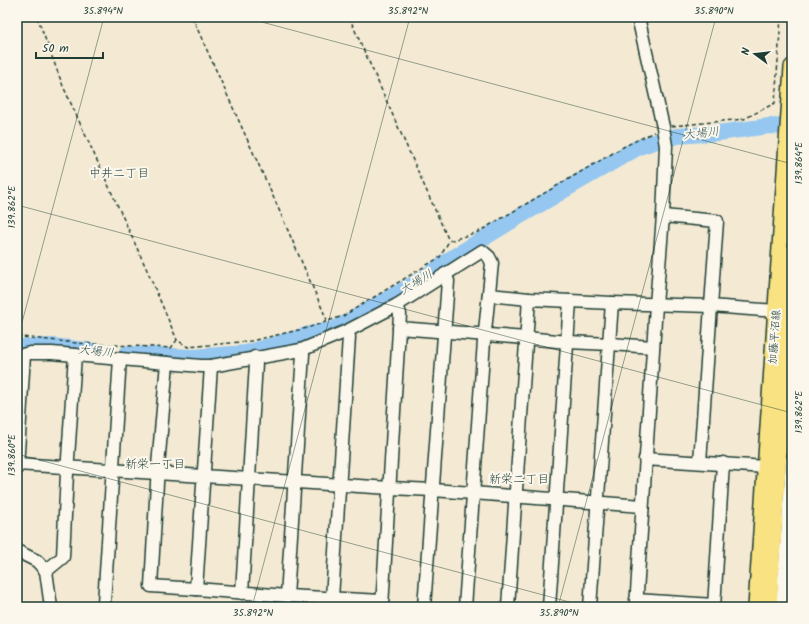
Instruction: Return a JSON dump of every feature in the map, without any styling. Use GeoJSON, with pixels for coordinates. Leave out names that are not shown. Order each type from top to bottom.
{"type":"FeatureCollection","features":[{"type":"Feature","properties":{"kind":"main road","name":"加藤平沼線"},"geometry":{"type":"LineString","coordinates":[[756,607],[792,67]]}},
{"type":"Feature","properties":{"kind":"main road","name":"加藤平沼線"},"geometry":{"type":"LineString","coordinates":[[769,607],[785,534],[792,253]]}},
{"type":"Feature","properties":{"kind":"street"},"geometry":{"type":"LineString","coordinates":[[638,17],[666,146],[663,216],[636,603],[714,606],[723,463]]}},
{"type":"Feature","properties":{"kind":"street"},"geometry":{"type":"LineString","coordinates":[[663,216],[717,221],[700,462]]}},
{"type":"Feature","properties":{"kind":"street"},"geometry":{"type":"LineString","coordinates":[[17,468],[21,356],[52,353],[211,366],[301,350],[347,332],[397,305],[482,251],[492,262],[485,335],[465,607]]}},
{"type":"Feature","properties":{"kind":"street"},"geometry":{"type":"LineString","coordinates":[[424,607],[448,281],[445,274]]}},
{"type":"Feature","properties":{"kind":"street"},"geometry":{"type":"LineString","coordinates":[[489,295],[612,304],[711,306],[776,311]]}},
{"type":"Feature","properties":{"kind":"street"},"geometry":{"type":"LineString","coordinates":[[508,607],[529,299]]}},
{"type":"Feature","properties":{"kind":"street"},"geometry":{"type":"LineString","coordinates":[[549,607],[570,301]]}},
{"type":"Feature","properties":{"kind":"street"},"geometry":{"type":"LineString","coordinates":[[590,607],[612,304]]}},
{"type":"Feature","properties":{"kind":"street"},"geometry":{"type":"LineString","coordinates":[[167,363],[151,586],[332,598],[382,604],[400,314],[397,305]]}},
{"type":"Feature","properties":{"kind":"street"},"geometry":{"type":"LineString","coordinates":[[399,328],[568,342],[653,347]]}},
{"type":"Feature","properties":{"kind":"street"},"geometry":{"type":"LineString","coordinates":[[332,598],[349,337],[347,332]]}},
{"type":"Feature","properties":{"kind":"street"},"geometry":{"type":"LineString","coordinates":[[287,596],[303,354],[301,350]]}},
{"type":"Feature","properties":{"kind":"street"},"geometry":{"type":"LineString","coordinates":[[46,571],[63,557],[67,467],[75,355]]}},
{"type":"Feature","properties":{"kind":"street"},"geometry":{"type":"LineString","coordinates":[[242,593],[256,363],[255,358]]}},
{"type":"Feature","properties":{"kind":"street"},"geometry":{"type":"LineString","coordinates":[[105,607],[104,603],[120,359]]}},
{"type":"Feature","properties":{"kind":"street"},"geometry":{"type":"LineString","coordinates":[[196,589],[211,366]]}},
{"type":"Feature","properties":{"kind":"street"},"geometry":{"type":"LineString","coordinates":[[645,459],[766,466]]}},
{"type":"Feature","properties":{"kind":"street"},"geometry":{"type":"LineString","coordinates":[[785,602],[789,555],[785,534],[790,503],[792,460]]}},
{"type":"Feature","properties":{"kind":"street"},"geometry":{"type":"LineString","coordinates":[[17,464],[433,490],[642,506]]}},
{"type":"Feature","properties":{"kind":"street"},"geometry":{"type":"LineString","coordinates":[[17,551],[37,561],[46,571],[50,607]]}},
{"type":"Feature","properties":{"kind":"path"},"geometry":{"type":"LineString","coordinates":[[37,17],[63,86],[147,270],[177,340],[188,347],[251,341],[307,328],[343,316],[440,257],[449,241],[478,232],[625,146],[663,127],[744,119],[775,103],[781,17]]}},
{"type":"Feature","properties":{"kind":"path"},"geometry":{"type":"LineString","coordinates":[[192,17],[276,203],[327,321]]}},
{"type":"Feature","properties":{"kind":"path"},"geometry":{"type":"LineString","coordinates":[[349,17],[449,241]]}},
{"type":"Feature","properties":{"kind":"path"},"geometry":{"type":"LineString","coordinates":[[17,329],[21,337]]}},
{"type":"Feature","properties":{"kind":"path"},"geometry":{"type":"LineString","coordinates":[[17,338],[21,337],[76,343],[170,348],[177,340]]}},
{"type":"Feature","properties":{"kind":"waterway","name":"大場川"},"geometry":{"type":"LineString","coordinates":[[126,354],[193,357],[246,353],[310,334],[335,329],[424,278],[453,257],[512,221],[639,147],[677,136],[718,133],[769,126],[792,127]]}},
{"type":"Feature","properties":{"kind":"waterway","name":"大場川"},"geometry":{"type":"LineString","coordinates":[[17,347],[53,346],[93,351]]}},
{"type":"Feature","properties":{"kind":"district","name":"中井二丁目"},"geometry":{"type":"Point","coordinates":[119,173]}},
{"type":"Feature","properties":{"kind":"district","name":"新栄一丁目"},"geometry":{"type":"Point","coordinates":[155,464]}},
{"type":"Feature","properties":{"kind":"district","name":"新栄二丁目"},"geometry":{"type":"Point","coordinates":[519,479]}}]}
